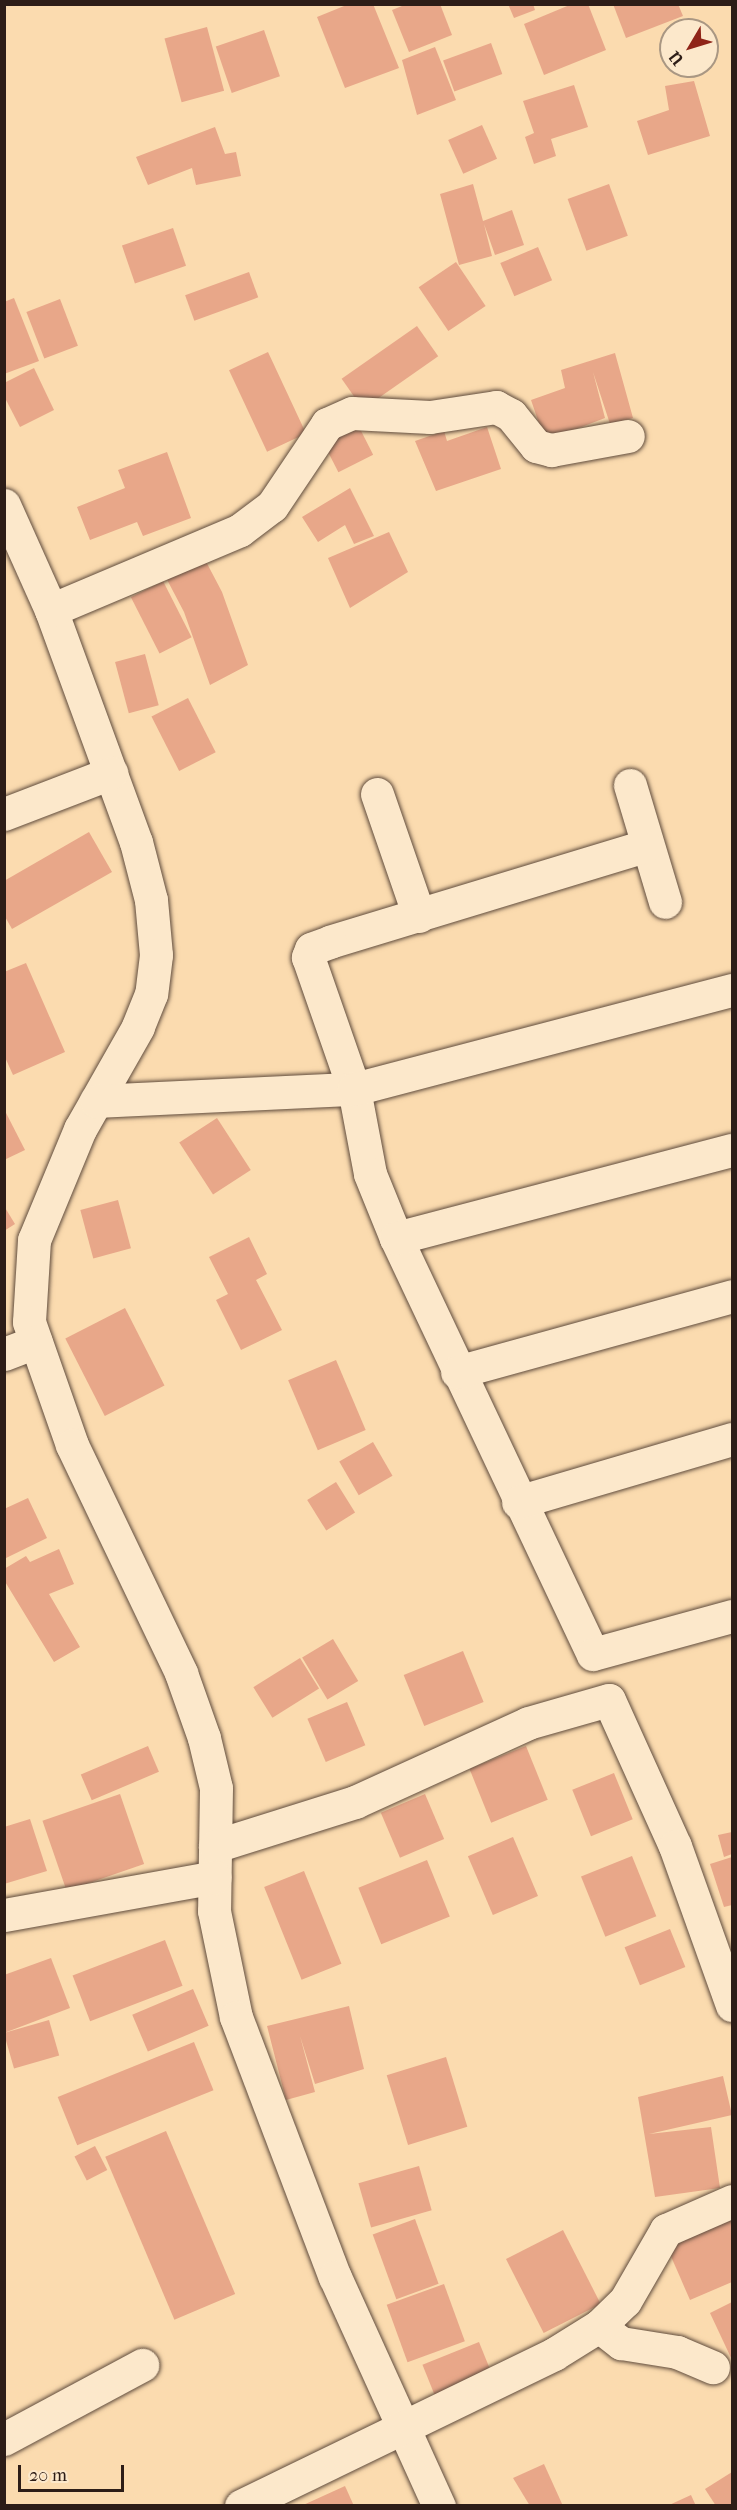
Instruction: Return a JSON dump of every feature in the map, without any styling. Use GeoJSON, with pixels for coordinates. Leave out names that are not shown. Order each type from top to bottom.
{"type":"FeatureCollection","features":[{"type":"Feature","properties":{"kind":"street"},"geometry":{"type":"LineString","coordinates":[[51,610],[240,530],[272,506],[327,424],[352,412],[430,417],[496,407],[511,415],[536,446],[550,450],[628,436]]}},
{"type":"Feature","properties":{"kind":"street"},"geometry":{"type":"LineString","coordinates":[[4,505],[51,610],[111,773],[148,891],[156,955],[151,994],[138,1027],[96,1101],[34,1240],[28,1303],[36,1342],[72,1445],[185,1684],[216,1788],[213,1911],[236,2017],[335,2277],[405,2422],[439,2505]]}},
{"type":"Feature","properties":{"kind":"street"},"geometry":{"type":"LineString","coordinates":[[4,814],[111,773]]}},
{"type":"Feature","properties":{"kind":"street"},"geometry":{"type":"LineString","coordinates":[[630,785],[645,846],[665,902]]}},
{"type":"Feature","properties":{"kind":"street"},"geometry":{"type":"LineString","coordinates":[[377,794],[419,916]]}},
{"type":"Feature","properties":{"kind":"street"},"geometry":{"type":"LineString","coordinates":[[645,846],[311,949],[308,957],[354,1089],[370,1174],[396,1238],[457,1372],[593,1654],[609,1700],[675,1846],[732,2005]]}},
{"type":"Feature","properties":{"kind":"street"},"geometry":{"type":"LineString","coordinates":[[96,1101],[354,1089],[732,990]]}},
{"type":"Feature","properties":{"kind":"street"},"geometry":{"type":"LineString","coordinates":[[396,1238],[732,1150]]}},
{"type":"Feature","properties":{"kind":"street"},"geometry":{"type":"LineString","coordinates":[[457,1372],[732,1296]]}},
{"type":"Feature","properties":{"kind":"street"},"geometry":{"type":"LineString","coordinates":[[4,1354],[36,1342]]}},
{"type":"Feature","properties":{"kind":"street"},"geometry":{"type":"LineString","coordinates":[[518,1502],[732,1439]]}},
{"type":"Feature","properties":{"kind":"street"},"geometry":{"type":"LineString","coordinates":[[593,1654],[732,1616]]}},
{"type":"Feature","properties":{"kind":"street"},"geometry":{"type":"LineString","coordinates":[[4,1915],[215,1861],[355,1802],[528,1723],[609,1700]]}},
{"type":"Feature","properties":{"kind":"street"},"geometry":{"type":"LineString","coordinates":[[241,2505],[405,2422],[554,2354],[599,2326],[624,2301],[666,2230],[732,2201]]}},
{"type":"Feature","properties":{"kind":"street"},"geometry":{"type":"LineString","coordinates":[[599,2326],[621,2343],[677,2352],[713,2367]]}},
{"type":"Feature","properties":{"kind":"street"},"geometry":{"type":"LineString","coordinates":[[4,2439],[142,2365]]}},
{"type":"Feature","properties":{"kind":"building"},"geometry":{"type":"Polygon","coordinates":[[[349,4],[373,4],[399,68],[345,88],[317,17],[349,4]]]}},
{"type":"Feature","properties":{"kind":"building"},"geometry":{"type":"Polygon","coordinates":[[[407,4],[440,4],[452,35],[409,52],[392,10],[407,4]]]}},
{"type":"Feature","properties":{"kind":"building"},"geometry":{"type":"Polygon","coordinates":[[[508,4],[533,4],[535,10],[514,18],[508,4]]]}},
{"type":"Feature","properties":{"kind":"building"},"geometry":{"type":"Polygon","coordinates":[[[572,4],[588,4],[606,50],[544,75],[524,24],[572,4]]]}},
{"type":"Feature","properties":{"kind":"building"},"geometry":{"type":"Polygon","coordinates":[[[613,4],[678,4],[683,16],[659,18],[659,25],[626,38],[613,4]]]}},
{"type":"Feature","properties":{"kind":"building"},"geometry":{"type":"Polygon","coordinates":[[[207,27],[224,91],[182,102],[164,38],[207,27]]]}},
{"type":"Feature","properties":{"kind":"building"},"geometry":{"type":"Polygon","coordinates":[[[264,30],[280,76],[232,93],[216,47],[264,30]]]}},
{"type":"Feature","properties":{"kind":"building"},"geometry":{"type":"Polygon","coordinates":[[[491,43],[502,74],[454,91],[443,60],[491,43]]]}},
{"type":"Feature","properties":{"kind":"building"},"geometry":{"type":"Polygon","coordinates":[[[435,47],[456,100],[417,115],[402,60],[435,47]]]}},
{"type":"Feature","properties":{"kind":"building"},"geometry":{"type":"Polygon","coordinates":[[[694,81],[710,136],[648,155],[637,121],[669,110],[665,86],[694,81]]]}},
{"type":"Feature","properties":{"kind":"building"},"geometry":{"type":"Polygon","coordinates":[[[574,85],[588,127],[551,139],[556,156],[534,164],[525,137],[534,133],[523,101],[574,85]]]}},
{"type":"Feature","properties":{"kind":"building"},"geometry":{"type":"Polygon","coordinates":[[[482,125],[497,159],[463,174],[448,140],[482,125]]]}},
{"type":"Feature","properties":{"kind":"building"},"geometry":{"type":"Polygon","coordinates":[[[215,127],[225,154],[236,152],[241,176],[196,185],[192,168],[148,185],[136,157],[215,127]]]}},
{"type":"Feature","properties":{"kind":"building"},"geometry":{"type":"Polygon","coordinates":[[[473,184],[483,221],[512,210],[524,245],[495,255],[484,224],[492,256],[459,265],[440,194],[473,184]]]}},
{"type":"Feature","properties":{"kind":"building"},"geometry":{"type":"Polygon","coordinates":[[[609,184],[628,236],[586,251],[568,199],[609,184]]]}},
{"type":"Feature","properties":{"kind":"building"},"geometry":{"type":"Polygon","coordinates":[[[173,228],[186,266],[135,283],[122,246],[173,228]]]}},
{"type":"Feature","properties":{"kind":"building"},"geometry":{"type":"Polygon","coordinates":[[[538,247],[552,280],[514,296],[500,263],[538,247]]]}},
{"type":"Feature","properties":{"kind":"building"},"geometry":{"type":"Polygon","coordinates":[[[456,262],[486,306],[448,331],[419,287],[456,262]]]}},
{"type":"Feature","properties":{"kind":"building"},"geometry":{"type":"Polygon","coordinates":[[[249,272],[258,297],[194,321],[185,295],[249,272]]]}},
{"type":"Feature","properties":{"kind":"building"},"geometry":{"type":"Polygon","coordinates":[[[14,298],[39,361],[4,374],[4,302],[14,298]]]}},
{"type":"Feature","properties":{"kind":"building"},"geometry":{"type":"Polygon","coordinates":[[[60,299],[78,346],[44,359],[26,312],[60,299]]]}},
{"type":"Feature","properties":{"kind":"building"},"geometry":{"type":"Polygon","coordinates":[[[417,326],[438,356],[363,409],[342,379],[417,326]]]}},
{"type":"Feature","properties":{"kind":"building"},"geometry":{"type":"Polygon","coordinates":[[[268,352],[306,434],[267,452],[229,370],[268,352]]]}},
{"type":"Feature","properties":{"kind":"building"},"geometry":{"type":"Polygon","coordinates":[[[615,353],[633,418],[610,424],[593,372],[605,418],[545,441],[531,400],[565,388],[561,370],[615,353]]]}},
{"type":"Feature","properties":{"kind":"building"},"geometry":{"type":"Polygon","coordinates":[[[34,368],[54,410],[20,427],[4,396],[4,383],[34,368]]]}},
{"type":"Feature","properties":{"kind":"building"},"geometry":{"type":"Polygon","coordinates":[[[355,419],[373,455],[338,472],[320,437],[355,419]]]}},
{"type":"Feature","properties":{"kind":"building"},"geometry":{"type":"Polygon","coordinates":[[[487,427],[501,469],[436,491],[415,441],[444,431],[447,441],[487,427]]]}},
{"type":"Feature","properties":{"kind":"building"},"geometry":{"type":"Polygon","coordinates":[[[167,452],[191,518],[143,536],[137,522],[90,540],[77,507],[125,488],[118,470],[167,452]]]}},
{"type":"Feature","properties":{"kind":"building"},"geometry":{"type":"Polygon","coordinates":[[[350,488],[374,536],[354,544],[345,525],[318,542],[302,517],[350,488]]]}},
{"type":"Feature","properties":{"kind":"building"},"geometry":{"type":"Polygon","coordinates":[[[389,532],[408,572],[350,608],[328,558],[389,532]]]}},
{"type":"Feature","properties":{"kind":"building"},"geometry":{"type":"Polygon","coordinates":[[[201,552],[222,592],[248,665],[210,685],[184,612],[163,572],[201,552]]]}},
{"type":"Feature","properties":{"kind":"building"},"geometry":{"type":"Polygon","coordinates":[[[163,581],[192,637],[160,653],[131,597],[163,581]]]}},
{"type":"Feature","properties":{"kind":"building"},"geometry":{"type":"Polygon","coordinates":[[[145,654],[159,705],[129,713],[115,662],[145,654]]]}},
{"type":"Feature","properties":{"kind":"building"},"geometry":{"type":"Polygon","coordinates":[[[188,698],[216,752],[179,771],[151,717],[188,698]]]}},
{"type":"Feature","properties":{"kind":"building"},"geometry":{"type":"Polygon","coordinates":[[[89,832],[112,872],[12,929],[4,915],[4,881],[89,832]]]}},
{"type":"Feature","properties":{"kind":"building"},"geometry":{"type":"Polygon","coordinates":[[[26,963],[65,1052],[13,1075],[4,1055],[4,972],[26,963]]]}},
{"type":"Feature","properties":{"kind":"building"},"geometry":{"type":"Polygon","coordinates":[[[4,1109],[25,1150],[4,1160],[4,1109]]]}},
{"type":"Feature","properties":{"kind":"building"},"geometry":{"type":"Polygon","coordinates":[[[217,1118],[251,1170],[213,1195],[179,1143],[217,1118]]]}},
{"type":"Feature","properties":{"kind":"building"},"geometry":{"type":"Polygon","coordinates":[[[118,1200],[131,1248],[93,1258],[80,1210],[118,1200]]]}},
{"type":"Feature","properties":{"kind":"building"},"geometry":{"type":"Polygon","coordinates":[[[4,1206],[15,1224],[4,1231],[4,1206]]]}},
{"type":"Feature","properties":{"kind":"building"},"geometry":{"type":"Polygon","coordinates":[[[249,1237],[267,1274],[256,1280],[282,1330],[241,1350],[216,1300],[228,1294],[209,1257],[249,1237]]]}},
{"type":"Feature","properties":{"kind":"building"},"geometry":{"type":"Polygon","coordinates":[[[125,1308],[164,1386],[105,1416],[65,1338],[125,1308]]]}},
{"type":"Feature","properties":{"kind":"building"},"geometry":{"type":"Polygon","coordinates":[[[336,1360],[366,1430],[318,1450],[288,1380],[336,1360]]]}},
{"type":"Feature","properties":{"kind":"building"},"geometry":{"type":"Polygon","coordinates":[[[373,1442],[392,1476],[359,1495],[339,1462],[373,1442]]]}},
{"type":"Feature","properties":{"kind":"building"},"geometry":{"type":"Polygon","coordinates":[[[336,1482],[355,1513],[326,1531],[307,1500],[336,1482]]]}},
{"type":"Feature","properties":{"kind":"building"},"geometry":{"type":"Polygon","coordinates":[[[28,1498],[47,1538],[4,1559],[4,1509],[28,1498]]]}},
{"type":"Feature","properties":{"kind":"building"},"geometry":{"type":"Polygon","coordinates":[[[59,1549],[74,1584],[49,1594],[80,1647],[54,1662],[4,1580],[4,1569],[26,1556],[30,1562],[59,1549]]]}},
{"type":"Feature","properties":{"kind":"building"},"geometry":{"type":"Polygon","coordinates":[[[333,1639],[358,1681],[327,1700],[302,1658],[333,1639]]]}},
{"type":"Feature","properties":{"kind":"building"},"geometry":{"type":"Polygon","coordinates":[[[463,1651],[484,1702],[424,1726],[404,1675],[463,1651]]]}},
{"type":"Feature","properties":{"kind":"building"},"geometry":{"type":"Polygon","coordinates":[[[300,1658],[319,1689],[272,1718],[253,1687],[300,1658]]]}},
{"type":"Feature","properties":{"kind":"building"},"geometry":{"type":"Polygon","coordinates":[[[347,1702],[365,1745],[326,1762],[307,1719],[347,1702]]]}},
{"type":"Feature","properties":{"kind":"building"},"geometry":{"type":"Polygon","coordinates":[[[148,1746],[159,1772],[92,1800],[81,1775],[148,1746]]]}},
{"type":"Feature","properties":{"kind":"building"},"geometry":{"type":"Polygon","coordinates":[[[526,1746],[548,1800],[491,1823],[469,1769],[526,1746]]]}},
{"type":"Feature","properties":{"kind":"building"},"geometry":{"type":"Polygon","coordinates":[[[614,1773],[633,1819],[591,1836],[572,1790],[614,1773]]]}},
{"type":"Feature","properties":{"kind":"building"},"geometry":{"type":"Polygon","coordinates":[[[120,1794],[144,1864],[67,1891],[42,1821],[120,1794]]]}},
{"type":"Feature","properties":{"kind":"building"},"geometry":{"type":"Polygon","coordinates":[[[425,1794],[444,1839],[400,1858],[381,1813],[425,1794]]]}},
{"type":"Feature","properties":{"kind":"building"},"geometry":{"type":"Polygon","coordinates":[[[30,1819],[47,1871],[4,1884],[4,1827],[30,1819]]]}},
{"type":"Feature","properties":{"kind":"building"},"geometry":{"type":"Polygon","coordinates":[[[732,1832],[732,1854],[724,1857],[718,1835],[732,1832]]]}},
{"type":"Feature","properties":{"kind":"building"},"geometry":{"type":"Polygon","coordinates":[[[513,1837],[538,1896],[493,1915],[468,1856],[513,1837]]]}},
{"type":"Feature","properties":{"kind":"building"},"geometry":{"type":"Polygon","coordinates":[[[632,1856],[656,1916],[605,1937],[581,1877],[632,1856]]]}},
{"type":"Feature","properties":{"kind":"building"},"geometry":{"type":"Polygon","coordinates":[[[732,1857],[732,1905],[724,1907],[710,1864],[732,1857]]]}},
{"type":"Feature","properties":{"kind":"building"},"geometry":{"type":"Polygon","coordinates":[[[427,1860],[450,1917],[381,1944],[358,1888],[427,1860]]]}},
{"type":"Feature","properties":{"kind":"building"},"geometry":{"type":"Polygon","coordinates":[[[304,1871],[341,1964],[302,1980],[264,1887],[304,1871]]]}},
{"type":"Feature","properties":{"kind":"building"},"geometry":{"type":"Polygon","coordinates":[[[670,1929],[685,1967],[640,1985],[625,1947],[670,1929]]]}},
{"type":"Feature","properties":{"kind":"building"},"geometry":{"type":"Polygon","coordinates":[[[165,1940],[183,1986],[90,2021],[73,1975],[165,1940]]]}},
{"type":"Feature","properties":{"kind":"building"},"geometry":{"type":"Polygon","coordinates":[[[51,1958],[70,2008],[4,2033],[4,1975],[51,1958]]]}},
{"type":"Feature","properties":{"kind":"building"},"geometry":{"type":"Polygon","coordinates":[[[193,1989],[209,2026],[148,2052],[132,2015],[193,1989]]]}},
{"type":"Feature","properties":{"kind":"building"},"geometry":{"type":"Polygon","coordinates":[[[349,2006],[364,2069],[315,2084],[300,2036],[315,2092],[286,2100],[267,2026],[349,2006]]]}},
{"type":"Feature","properties":{"kind":"building"},"geometry":{"type":"Polygon","coordinates":[[[49,2020],[59,2056],[14,2069],[4,2033],[49,2020]]]}},
{"type":"Feature","properties":{"kind":"building"},"geometry":{"type":"Polygon","coordinates":[[[194,2042],[213,2090],[77,2145],[58,2097],[194,2042]]]}},
{"type":"Feature","properties":{"kind":"building"},"geometry":{"type":"Polygon","coordinates":[[[446,2057],[467,2127],[408,2145],[387,2075],[446,2057]]]}},
{"type":"Feature","properties":{"kind":"building"},"geometry":{"type":"Polygon","coordinates":[[[723,2076],[732,2115],[649,2134],[711,2127],[720,2188],[655,2197],[638,2097],[723,2076]]]}},
{"type":"Feature","properties":{"kind":"building"},"geometry":{"type":"Polygon","coordinates":[[[166,2131],[235,2294],[174,2320],[105,2157],[166,2131]]]}},
{"type":"Feature","properties":{"kind":"building"},"geometry":{"type":"Polygon","coordinates":[[[95,2146],[107,2170],[87,2180],[75,2156],[95,2146]]]}},
{"type":"Feature","properties":{"kind":"building"},"geometry":{"type":"Polygon","coordinates":[[[419,2166],[432,2210],[371,2228],[358,2183],[419,2166]]]}},
{"type":"Feature","properties":{"kind":"building"},"geometry":{"type":"Polygon","coordinates":[[[732,2216],[732,2282],[690,2300],[663,2238],[732,2216]]]}},
{"type":"Feature","properties":{"kind":"building"},"geometry":{"type":"Polygon","coordinates":[[[415,2219],[439,2284],[396,2299],[373,2234],[415,2219]]]}},
{"type":"Feature","properties":{"kind":"building"},"geometry":{"type":"Polygon","coordinates":[[[563,2230],[601,2304],[544,2333],[506,2259],[563,2230]]]}},
{"type":"Feature","properties":{"kind":"building"},"geometry":{"type":"Polygon","coordinates":[[[444,2284],[465,2341],[408,2362],[387,2305],[444,2284]]]}},
{"type":"Feature","properties":{"kind":"building"},"geometry":{"type":"Polygon","coordinates":[[[732,2302],[732,2360],[710,2313],[732,2302]]]}},
{"type":"Feature","properties":{"kind":"building"},"geometry":{"type":"Polygon","coordinates":[[[479,2342],[492,2374],[436,2397],[422,2365],[479,2342]]]}},
{"type":"Feature","properties":{"kind":"building"},"geometry":{"type":"Polygon","coordinates":[[[544,2464],[563,2506],[530,2506],[513,2478],[544,2464]]]}},
{"type":"Feature","properties":{"kind":"building"},"geometry":{"type":"Polygon","coordinates":[[[732,2472],[732,2506],[716,2506],[705,2489],[732,2472]]]}},
{"type":"Feature","properties":{"kind":"building"},"geometry":{"type":"Polygon","coordinates":[[[345,2486],[354,2506],[301,2506],[345,2486]]]}},
{"type":"Feature","properties":{"kind":"building"},"geometry":{"type":"Polygon","coordinates":[[[691,2495],[696,2506],[667,2506],[691,2495]]]}}]}
